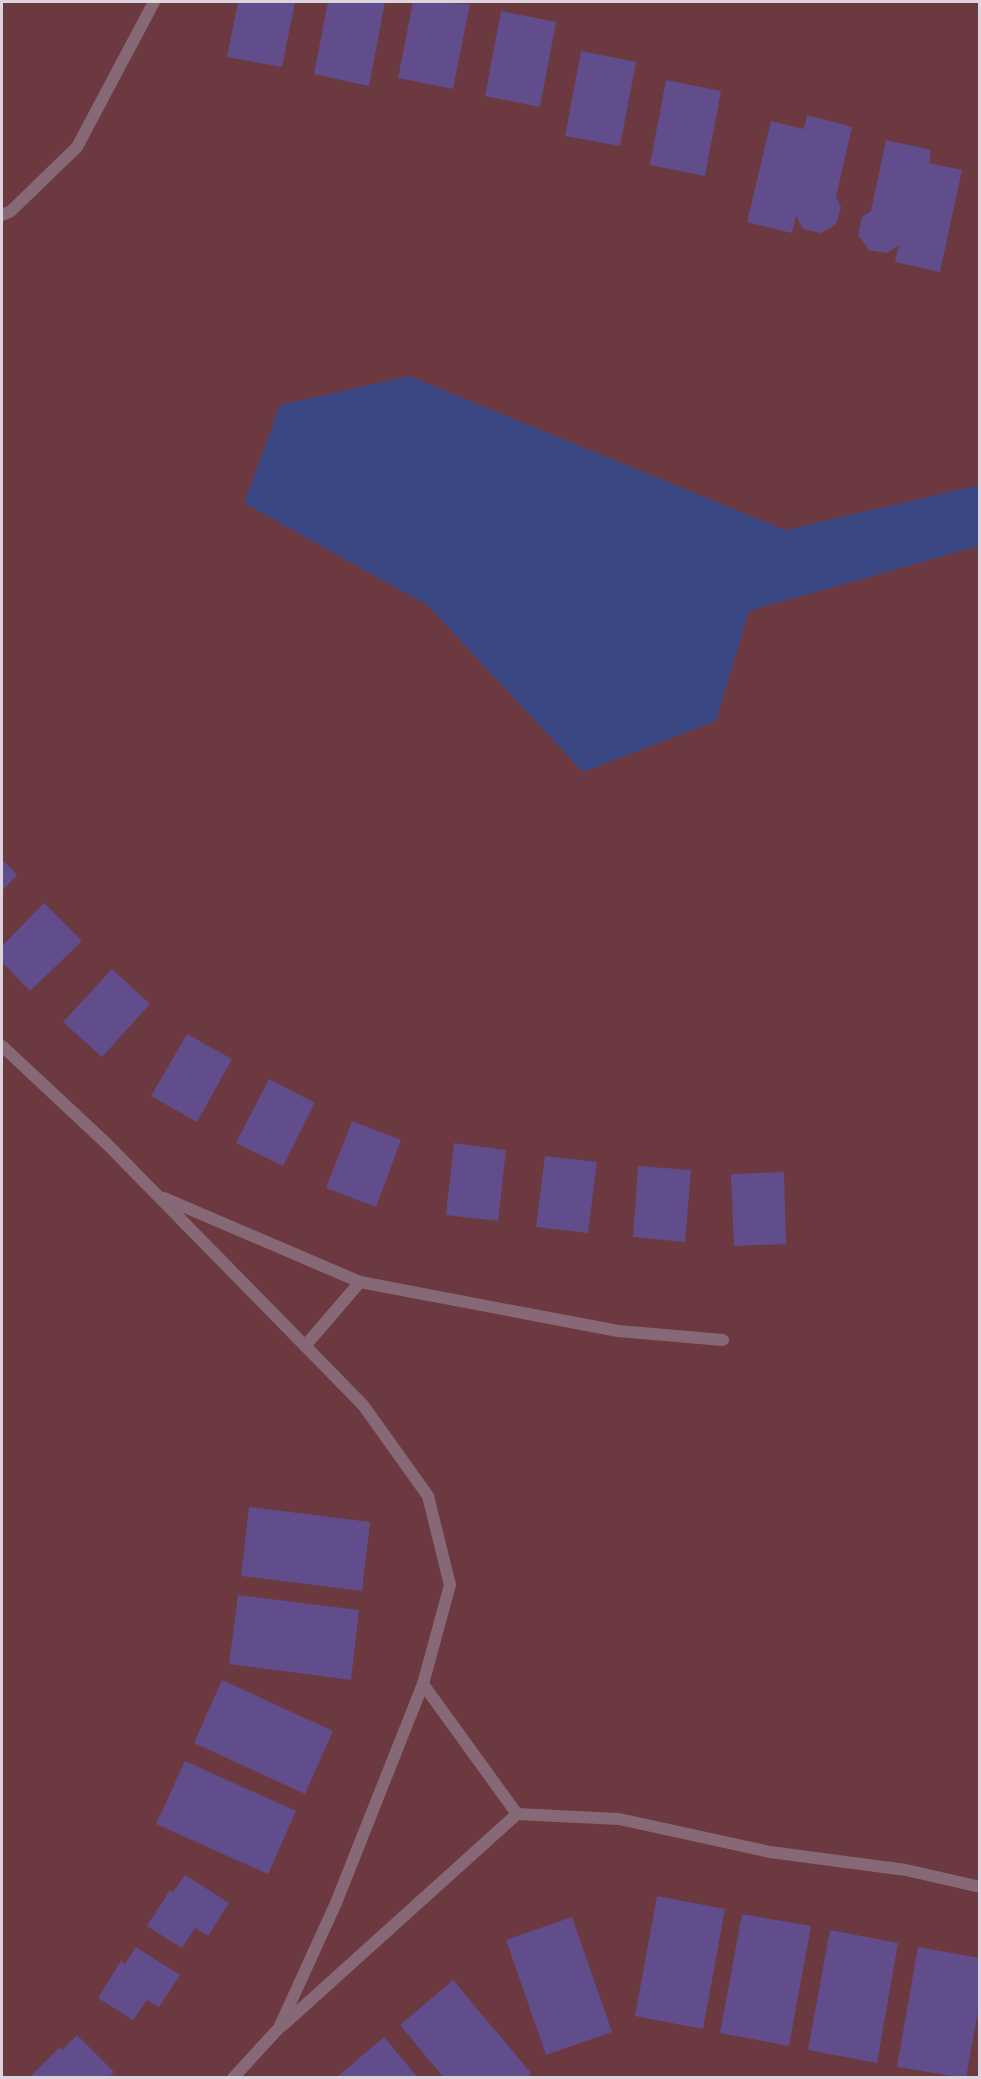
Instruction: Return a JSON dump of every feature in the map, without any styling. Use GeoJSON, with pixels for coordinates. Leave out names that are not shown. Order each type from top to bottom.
{"type":"FeatureCollection","features":[{"type":"Feature","properties":{"kind":"street"},"geometry":{"type":"LineString","coordinates":[[2,215],[10,211],[77,147],[154,2]]}},
{"type":"Feature","properties":{"kind":"street"},"geometry":{"type":"LineString","coordinates":[[2,1046],[107,1144],[363,1405],[428,1496],[450,1585],[423,1683],[336,1903],[279,2028]]}},
{"type":"Feature","properties":{"kind":"street"},"geometry":{"type":"LineString","coordinates":[[157,1195],[360,1282],[618,1330],[723,1341]]}},
{"type":"Feature","properties":{"kind":"street"},"geometry":{"type":"LineString","coordinates":[[305,1346],[360,1282]]}},
{"type":"Feature","properties":{"kind":"street"},"geometry":{"type":"LineString","coordinates":[[423,1683],[517,1814]]}},
{"type":"Feature","properties":{"kind":"street"},"geometry":{"type":"LineString","coordinates":[[233,2078],[279,2028],[517,1814],[619,1819],[770,1852],[906,1870],[980,1887]]}},
{"type":"Feature","properties":{"kind":"shaded area"},"geometry":{"type":"Polygon","coordinates":[[[2,2],[979,2],[979,2077],[2,2078],[2,2]]]}},
{"type":"Feature","properties":{"kind":"water"},"geometry":{"type":"Polygon","coordinates":[[[409,376],[785,530],[979,485],[979,546],[749,611],[716,721],[583,772],[427,605],[244,503],[280,405],[409,376]]]}},
{"type":"Feature","properties":{"kind":"building"},"geometry":{"type":"Polygon","coordinates":[[[238,2],[295,2],[282,67],[227,57],[238,2]]]}},
{"type":"Feature","properties":{"kind":"building"},"geometry":{"type":"Polygon","coordinates":[[[328,2],[385,2],[369,86],[314,74],[328,2]]]}},
{"type":"Feature","properties":{"kind":"building"},"geometry":{"type":"Polygon","coordinates":[[[413,2],[470,4],[453,89],[398,78],[413,2]]]}},
{"type":"Feature","properties":{"kind":"building"},"geometry":{"type":"Polygon","coordinates":[[[501,11],[556,22],[540,107],[485,96],[501,11]]]}},
{"type":"Feature","properties":{"kind":"building"},"geometry":{"type":"Polygon","coordinates":[[[581,51],[636,62],[620,146],[565,136],[581,51]]]}},
{"type":"Feature","properties":{"kind":"building"},"geometry":{"type":"Polygon","coordinates":[[[666,80],[721,91],[705,176],[650,165],[666,80]]]}},
{"type":"Feature","properties":{"kind":"building"},"geometry":{"type":"Polygon","coordinates":[[[807,115],[852,127],[836,197],[841,207],[836,224],[821,233],[803,229],[796,216],[792,233],[747,222],[771,121],[804,129],[807,115]]]}},
{"type":"Feature","properties":{"kind":"building"},"geometry":{"type":"Polygon","coordinates":[[[886,140],[931,150],[929,163],[962,170],[940,272],[895,262],[899,245],[887,253],[869,250],[858,235],[862,217],[871,211],[886,140]]]}},
{"type":"Feature","properties":{"kind":"building"},"geometry":{"type":"Polygon","coordinates":[[[2,859],[17,875],[2,891],[2,859]]]}},
{"type":"Feature","properties":{"kind":"building"},"geometry":{"type":"Polygon","coordinates":[[[44,903],[82,941],[30,991],[2,962],[2,946],[44,903]]]}},
{"type":"Feature","properties":{"kind":"building"},"geometry":{"type":"Polygon","coordinates":[[[112,969],[150,1004],[102,1057],[63,1022],[112,969]]]}},
{"type":"Feature","properties":{"kind":"building"},"geometry":{"type":"Polygon","coordinates":[[[187,1034],[232,1059],[197,1122],[151,1096],[187,1034]]]}},
{"type":"Feature","properties":{"kind":"building"},"geometry":{"type":"Polygon","coordinates":[[[269,1079],[315,1103],[283,1166],[236,1143],[269,1079]]]}},
{"type":"Feature","properties":{"kind":"building"},"geometry":{"type":"Polygon","coordinates":[[[352,1121],[401,1140],[376,1207],[326,1188],[352,1121]]]}},
{"type":"Feature","properties":{"kind":"building"},"geometry":{"type":"Polygon","coordinates":[[[454,1143],[506,1150],[498,1221],[446,1215],[454,1143]]]}},
{"type":"Feature","properties":{"kind":"building"},"geometry":{"type":"Polygon","coordinates":[[[545,1156],[597,1162],[588,1233],[536,1227],[545,1156]]]}},
{"type":"Feature","properties":{"kind":"building"},"geometry":{"type":"Polygon","coordinates":[[[638,1166],[691,1170],[685,1242],[633,1237],[638,1166]]]}},
{"type":"Feature","properties":{"kind":"building"},"geometry":{"type":"Polygon","coordinates":[[[784,1172],[786,1244],[734,1246],[731,1174],[784,1172]]]}},
{"type":"Feature","properties":{"kind":"building"},"geometry":{"type":"Polygon","coordinates":[[[249,1507],[370,1522],[362,1591],[241,1576],[249,1507]]]}},
{"type":"Feature","properties":{"kind":"building"},"geometry":{"type":"Polygon","coordinates":[[[238,1595],[359,1610],[351,1680],[229,1664],[238,1595]]]}},
{"type":"Feature","properties":{"kind":"building"},"geometry":{"type":"Polygon","coordinates":[[[222,1680],[333,1731],[305,1794],[194,1743],[222,1680]]]}},
{"type":"Feature","properties":{"kind":"building"},"geometry":{"type":"Polygon","coordinates":[[[185,1761],[296,1811],[268,1874],[156,1824],[185,1761]]]}},
{"type":"Feature","properties":{"kind":"building"},"geometry":{"type":"Polygon","coordinates":[[[185,1875],[229,1903],[208,1936],[195,1928],[182,1948],[147,1926],[170,1890],[173,1892],[185,1875]]]}},
{"type":"Feature","properties":{"kind":"building"},"geometry":{"type":"Polygon","coordinates":[[[657,1896],[725,1909],[703,2029],[635,2016],[657,1896]]]}},
{"type":"Feature","properties":{"kind":"building"},"geometry":{"type":"Polygon","coordinates":[[[742,1914],[811,1926],[789,2046],[720,2033],[742,1914]]]}},
{"type":"Feature","properties":{"kind":"building"},"geometry":{"type":"Polygon","coordinates":[[[572,1917],[612,2032],[546,2055],[506,1940],[572,1917]]]}},
{"type":"Feature","properties":{"kind":"building"},"geometry":{"type":"Polygon","coordinates":[[[830,1930],[898,1943],[877,2063],[808,2050],[830,1930]]]}},
{"type":"Feature","properties":{"kind":"building"},"geometry":{"type":"Polygon","coordinates":[[[136,1947],[180,1975],[159,2007],[147,2000],[133,2020],[98,1998],[121,1961],[125,1964],[136,1947]]]}},
{"type":"Feature","properties":{"kind":"building"},"geometry":{"type":"Polygon","coordinates":[[[918,1947],[980,1958],[980,2000],[966,2078],[897,2067],[918,1947]]]}},
{"type":"Feature","properties":{"kind":"building"},"geometry":{"type":"Polygon","coordinates":[[[453,1980],[531,2073],[527,2078],[444,2078],[400,2025],[453,1980]]]}},
{"type":"Feature","properties":{"kind":"building"},"geometry":{"type":"Polygon","coordinates":[[[77,2035],[114,2072],[108,2078],[29,2078],[60,2047],[62,2050],[77,2035]]]}},
{"type":"Feature","properties":{"kind":"building"},"geometry":{"type":"Polygon","coordinates":[[[384,2037],[418,2078],[336,2078],[384,2037]]]}}]}
